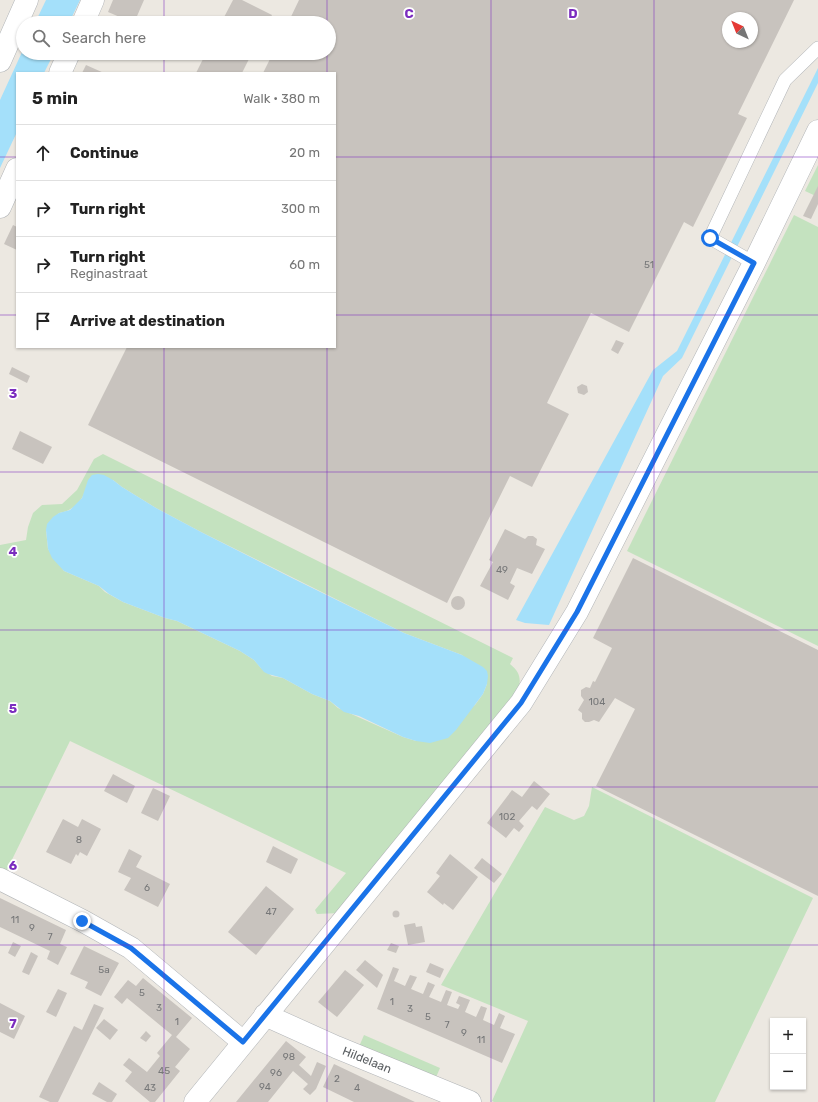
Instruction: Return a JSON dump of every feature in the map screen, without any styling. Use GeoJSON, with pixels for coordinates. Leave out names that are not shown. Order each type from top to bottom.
{"type":"FeatureCollection","features":[{"type":"Feature","properties":{"kind":"street"},"geometry":{"type":"LineString","coordinates":[[22,16],[27,0]]}},
{"type":"Feature","properties":{"kind":"street"},"geometry":{"type":"LineString","coordinates":[[86,16],[93,0]]}},
{"type":"Feature","properties":{"kind":"street"},"geometry":{"type":"LineString","coordinates":[[1,57],[16,29]]}},
{"type":"Feature","properties":{"kind":"street"},"geometry":{"type":"LineString","coordinates":[[60,72],[66,60]]}},
{"type":"Feature","properties":{"kind":"street"},"geometry":{"type":"LineString","coordinates":[[195,1102],[521,703],[577,612],[747,259],[818,131]]}},
{"type":"Feature","properties":{"kind":"street"},"geometry":{"type":"LineString","coordinates":[[0,207],[16,171]]}},
{"type":"Feature","properties":{"kind":"street"},"geometry":{"type":"LineString","coordinates":[[0,879],[131,948],[243,1042]]}},
{"type":"Feature","properties":{"kind":"street","name":"Hildelaan"},"geometry":{"type":"LineString","coordinates":[[265,1015],[336,1047],[470,1102]]}},
{"type":"Feature","properties":{"kind":"lane"},"geometry":{"type":"LineString","coordinates":[[747,259],[710,238],[785,80],[818,48]]}},
{"type":"Feature","properties":{"kind":"green space"},"geometry":{"type":"Polygon","coordinates":[[[818,165],[818,197],[805,191],[818,165]]]}},
{"type":"Feature","properties":{"kind":"green space"},"geometry":{"type":"Polygon","coordinates":[[[794,215],[818,227],[818,646],[627,551],[794,215]]]}},
{"type":"Feature","properties":{"kind":"green space"},"geometry":{"type":"Polygon","coordinates":[[[103,454],[513,658],[510,664],[518,673],[520,684],[518,693],[340,913],[317,914],[315,910],[346,873],[70,741],[5,874],[0,871],[0,545],[26,540],[28,527],[33,513],[42,505],[62,504],[77,490],[94,459],[103,454]],[[113,480],[85,492],[81,500],[75,506],[67,511],[59,513],[46,530],[48,549],[64,571],[99,586],[105,592],[123,602],[177,621],[240,651],[254,660],[261,668],[272,676],[283,678],[312,694],[330,701],[338,708],[403,737],[416,741],[475,705],[483,694],[487,684],[462,655],[404,633],[201,532],[156,508],[113,480]]]}},
{"type":"Feature","properties":{"kind":"green space"},"geometry":{"type":"Polygon","coordinates":[[[592,787],[813,898],[715,1102],[494,1102],[492,1101],[528,1021],[441,985],[545,807],[574,820],[584,816],[589,806],[592,787]]]}},
{"type":"Feature","properties":{"kind":"green space"},"geometry":{"type":"Polygon","coordinates":[[[364,1035],[440,1068],[434,1082],[358,1049],[364,1035]]]}},
{"type":"Feature","properties":{"kind":"water"},"geometry":{"type":"Polygon","coordinates":[[[46,0],[80,0],[72,16],[38,16],[46,0]]]}},
{"type":"Feature","properties":{"kind":"water"},"geometry":{"type":"Polygon","coordinates":[[[18,60],[50,60],[44,72],[16,72],[16,134],[0,168],[0,100],[18,60]]]}},
{"type":"Feature","properties":{"kind":"water"},"geometry":{"type":"Polygon","coordinates":[[[818,68],[818,83],[682,358],[663,376],[549,625],[525,623],[516,620],[653,370],[677,351],[818,68]]]}},
{"type":"Feature","properties":{"kind":"water"},"geometry":{"type":"Polygon","coordinates":[[[92,475],[104,475],[113,480],[156,508],[292,578],[404,633],[462,655],[483,667],[487,671],[488,676],[483,694],[456,730],[448,738],[430,743],[416,741],[403,737],[359,716],[344,712],[330,701],[312,694],[283,678],[264,672],[254,660],[240,651],[177,621],[123,602],[99,586],[64,571],[52,558],[48,549],[46,530],[47,524],[59,513],[70,510],[82,498],[88,480],[92,475]]]}},
{"type":"Feature","properties":{"kind":"building"},"geometry":{"type":"Polygon","coordinates":[[[113,0],[144,0],[137,16],[117,16],[108,12],[113,0]]]}},
{"type":"Feature","properties":{"kind":"building"},"geometry":{"type":"Polygon","coordinates":[[[233,0],[242,0],[272,15],[272,16],[225,16],[233,0]]]}},
{"type":"Feature","properties":{"kind":"building"},"geometry":{"type":"Polygon","coordinates":[[[299,0],[794,0],[738,114],[747,118],[693,227],[684,222],[629,332],[591,313],[547,403],[569,414],[532,487],[510,476],[447,603],[88,425],[126,348],[336,348],[336,72],[264,72],[270,60],[336,60],[336,16],[291,16],[299,0]]]}},
{"type":"Feature","properties":{"kind":"building"},"geometry":{"type":"Polygon","coordinates":[[[202,60],[248,60],[242,72],[196,72],[202,60]]]}},
{"type":"Feature","properties":{"kind":"building"},"geometry":{"type":"Polygon","coordinates":[[[86,65],[102,72],[82,72],[86,65]]]}},
{"type":"Feature","properties":{"kind":"building"},"geometry":{"type":"Polygon","coordinates":[[[818,186],[818,204],[811,219],[803,216],[818,186]]]}},
{"type":"Feature","properties":{"kind":"building"},"geometry":{"type":"Polygon","coordinates":[[[13,225],[16,226],[16,250],[4,244],[13,225]]]}},
{"type":"Feature","properties":{"kind":"building"},"geometry":{"type":"Polygon","coordinates":[[[616,340],[624,343],[618,354],[611,350],[616,340]]]}},
{"type":"Feature","properties":{"kind":"building"},"geometry":{"type":"Polygon","coordinates":[[[12,367],[30,376],[27,383],[9,374],[12,367]]]}},
{"type":"Feature","properties":{"kind":"building"},"geometry":{"type":"Polygon","coordinates":[[[582,384],[587,386],[588,392],[584,395],[578,393],[577,387],[582,384]]]}},
{"type":"Feature","properties":{"kind":"building"},"geometry":{"type":"Polygon","coordinates":[[[20,431],[52,447],[43,464],[12,449],[20,431]]]}},
{"type":"Feature","properties":{"kind":"building"},"geometry":{"type":"Polygon","coordinates":[[[505,529],[525,539],[528,536],[533,536],[537,539],[536,545],[545,549],[532,574],[517,568],[510,583],[515,586],[508,600],[480,586],[493,562],[489,560],[505,529]]]}},
{"type":"Feature","properties":{"kind":"building"},"geometry":{"type":"Polygon","coordinates":[[[633,558],[818,650],[818,896],[596,786],[635,709],[615,698],[599,722],[594,720],[585,722],[582,719],[582,713],[578,710],[584,700],[581,696],[581,690],[586,687],[590,688],[593,681],[595,682],[612,648],[593,638],[633,558]]]}},
{"type":"Feature","properties":{"kind":"building"},"geometry":{"type":"Polygon","coordinates":[[[455,596],[461,596],[465,600],[465,606],[461,610],[455,610],[451,606],[451,600],[455,596]]]}},
{"type":"Feature","properties":{"kind":"building"},"geometry":{"type":"Polygon","coordinates":[[[113,774],[135,786],[127,803],[104,791],[113,774]]]}},
{"type":"Feature","properties":{"kind":"building"},"geometry":{"type":"Polygon","coordinates":[[[534,781],[550,794],[537,810],[532,806],[519,821],[524,826],[519,832],[514,828],[506,838],[487,823],[512,790],[522,797],[534,781]]]}},
{"type":"Feature","properties":{"kind":"building"},"geometry":{"type":"Polygon","coordinates":[[[153,788],[170,796],[158,821],[141,813],[153,788]]]}},
{"type":"Feature","properties":{"kind":"building"},"geometry":{"type":"Polygon","coordinates":[[[63,819],[78,827],[82,819],[101,829],[87,856],[80,852],[78,856],[76,854],[71,864],[46,852],[63,819]]]}},
{"type":"Feature","properties":{"kind":"building"},"geometry":{"type":"Polygon","coordinates":[[[273,846],[298,859],[291,874],[266,862],[273,846]]]}},
{"type":"Feature","properties":{"kind":"building"},"geometry":{"type":"Polygon","coordinates":[[[129,849],[142,856],[136,867],[170,884],[158,907],[124,890],[131,878],[118,872],[129,849]]]}},
{"type":"Feature","properties":{"kind":"building"},"geometry":{"type":"Polygon","coordinates":[[[450,854],[478,877],[453,910],[444,903],[443,905],[427,892],[440,876],[436,873],[450,854]]]}},
{"type":"Feature","properties":{"kind":"building"},"geometry":{"type":"Polygon","coordinates":[[[482,858],[502,874],[494,883],[474,868],[482,858]]]}},
{"type":"Feature","properties":{"kind":"building"},"geometry":{"type":"Polygon","coordinates":[[[266,886],[294,909],[256,955],[228,932],[266,886]]]}},
{"type":"Feature","properties":{"kind":"building"},"geometry":{"type":"Polygon","coordinates":[[[0,898],[66,930],[60,944],[67,947],[58,965],[47,959],[50,951],[0,927],[0,898]]]}},
{"type":"Feature","properties":{"kind":"building"},"geometry":{"type":"Polygon","coordinates":[[[396,910],[399,911],[399,917],[396,918],[393,917],[392,914],[393,911],[396,910]]]}},
{"type":"Feature","properties":{"kind":"building"},"geometry":{"type":"Polygon","coordinates":[[[415,923],[416,927],[422,926],[425,942],[408,945],[404,925],[415,923]]]}},
{"type":"Feature","properties":{"kind":"building"},"geometry":{"type":"Polygon","coordinates":[[[13,942],[21,946],[15,957],[8,953],[13,942]]]}},
{"type":"Feature","properties":{"kind":"building"},"geometry":{"type":"Polygon","coordinates":[[[391,943],[399,946],[396,953],[387,950],[391,943]]]}},
{"type":"Feature","properties":{"kind":"building"},"geometry":{"type":"Polygon","coordinates":[[[84,946],[119,963],[101,996],[85,988],[88,982],[70,974],[84,946]]]}},
{"type":"Feature","properties":{"kind":"building"},"geometry":{"type":"Polygon","coordinates":[[[31,952],[38,956],[29,975],[22,972],[31,952]]]}},
{"type":"Feature","properties":{"kind":"building"},"geometry":{"type":"Polygon","coordinates":[[[365,960],[383,975],[377,988],[356,970],[365,960]]]}},
{"type":"Feature","properties":{"kind":"building"},"geometry":{"type":"Polygon","coordinates":[[[430,963],[444,969],[440,978],[426,972],[430,963]]]}},
{"type":"Feature","properties":{"kind":"building"},"geometry":{"type":"Polygon","coordinates":[[[393,967],[399,969],[394,981],[405,986],[410,975],[417,977],[411,989],[423,994],[428,982],[435,985],[429,997],[441,1002],[446,990],[452,992],[447,1005],[458,1009],[460,1005],[456,1003],[459,996],[470,1000],[465,1012],[476,1017],[481,1006],[487,1008],[483,1020],[494,1025],[499,1013],[505,1016],[500,1028],[515,1034],[502,1063],[377,1009],[393,967]]]}},
{"type":"Feature","properties":{"kind":"building"},"geometry":{"type":"Polygon","coordinates":[[[345,970],[364,985],[337,1017],[318,1002],[345,970]]]}},
{"type":"Feature","properties":{"kind":"building"},"geometry":{"type":"Polygon","coordinates":[[[143,978],[192,1018],[176,1037],[190,1049],[175,1067],[180,1071],[155,1102],[150,1102],[125,1081],[132,1072],[123,1065],[129,1058],[147,1072],[160,1056],[157,1053],[172,1035],[127,998],[122,1004],[114,997],[128,980],[136,986],[143,978]]]}},
{"type":"Feature","properties":{"kind":"building"},"geometry":{"type":"Polygon","coordinates":[[[58,989],[67,993],[56,1017],[46,1012],[58,989]]]}},
{"type":"Feature","properties":{"kind":"building"},"geometry":{"type":"Polygon","coordinates":[[[0,1003],[25,1016],[14,1039],[0,1032],[0,1003]]]}},
{"type":"Feature","properties":{"kind":"building"},"geometry":{"type":"Polygon","coordinates":[[[94,1004],[104,1008],[58,1102],[50,1102],[39,1097],[74,1026],[82,1030],[94,1004]]]}},
{"type":"Feature","properties":{"kind":"building"},"geometry":{"type":"Polygon","coordinates":[[[104,1019],[118,1030],[110,1040],[96,1028],[104,1019]]]}},
{"type":"Feature","properties":{"kind":"building"},"geometry":{"type":"Polygon","coordinates":[[[146,1031],[151,1036],[146,1042],[140,1038],[146,1031]]]}},
{"type":"Feature","properties":{"kind":"building"},"geometry":{"type":"Polygon","coordinates":[[[286,1041],[306,1057],[299,1065],[311,1076],[317,1062],[326,1066],[316,1089],[310,1095],[303,1089],[308,1084],[293,1071],[268,1102],[236,1102],[286,1041]]]}},
{"type":"Feature","properties":{"kind":"building"},"geometry":{"type":"Polygon","coordinates":[[[334,1064],[415,1102],[354,1102],[323,1087],[334,1064]]]}},
{"type":"Feature","properties":{"kind":"building"},"geometry":{"type":"Polygon","coordinates":[[[99,1082],[117,1094],[112,1102],[107,1102],[92,1094],[99,1082]]]}},
{"type":"Feature","properties":{"kind":"route"},"geometry":{"type":"LineString","coordinates":[[82,921],[131,948],[243,1042],[521,703],[577,612],[754,263],[710,238]]}}]}
